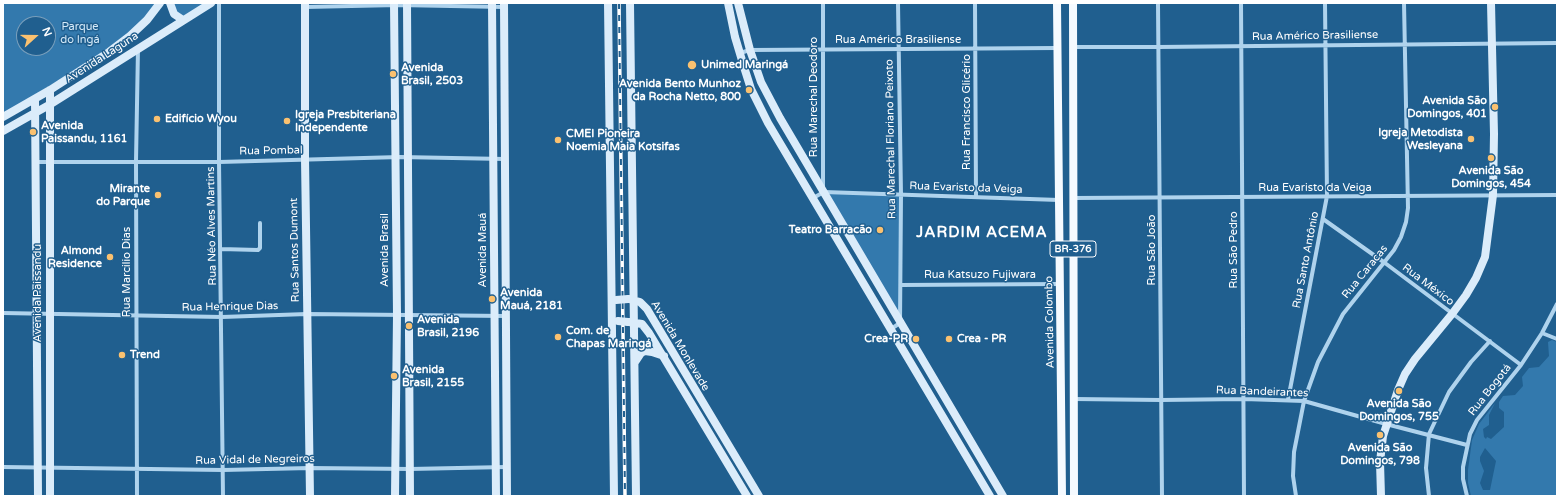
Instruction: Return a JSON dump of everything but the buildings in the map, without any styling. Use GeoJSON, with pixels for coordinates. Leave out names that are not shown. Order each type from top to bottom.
{"type":"FeatureCollection","features":[{"type":"Feature","properties":{"kind":"main road","name":"Avenida Laguna"},"geometry":{"type":"LineString","coordinates":[[3,117],[50,90],[109,52],[130,36],[147,20],[160,3]]}},
{"type":"Feature","properties":{"kind":"main road"},"geometry":{"type":"LineString","coordinates":[[170,3],[174,14],[183,20]]}},
{"type":"Feature","properties":{"kind":"main road","name":"Avenida Laguna"},"geometry":{"type":"LineString","coordinates":[[3,131],[49,105],[211,3]]}},
{"type":"Feature","properties":{"kind":"main road"},"geometry":{"type":"LineString","coordinates":[[608,3],[615,318],[614,496]]}},
{"type":"Feature","properties":{"kind":"main road"},"geometry":{"type":"LineString","coordinates":[[630,3],[631,323],[635,362],[636,496]]}},
{"type":"Feature","properties":{"kind":"main road"},"geometry":{"type":"LineString","coordinates":[[728,3],[734,37],[751,89],[768,123],[990,496]]}},
{"type":"Feature","properties":{"kind":"main road"},"geometry":{"type":"LineString","coordinates":[[738,3],[750,50],[761,82],[780,118],[1003,496]]}},
{"type":"Feature","properties":{"kind":"main road","name":"Avenida Colombo"},"geometry":{"type":"LineString","coordinates":[[1057,3],[1062,496]]}},
{"type":"Feature","properties":{"kind":"main road","name":"BR-376"},"geometry":{"type":"LineString","coordinates":[[1073,3],[1074,47],[1072,127],[1074,496]]}},
{"type":"Feature","properties":{"kind":"main road"},"geometry":{"type":"LineString","coordinates":[[1381,496],[1380,462],[1383,436],[1405,374],[1423,348],[1452,314],[1473,284],[1485,257],[1493,195],[1494,134],[1491,3]]}},
{"type":"Feature","properties":{"kind":"main road","name":"Avenida Brasil"},"geometry":{"type":"LineString","coordinates":[[394,4],[396,158],[394,496]]}},
{"type":"Feature","properties":{"kind":"main road"},"geometry":{"type":"LineString","coordinates":[[407,4],[410,496]]}},
{"type":"Feature","properties":{"kind":"main road","name":"Rua Santos Dumont"},"geometry":{"type":"LineString","coordinates":[[305,5],[310,496]]}},
{"type":"Feature","properties":{"kind":"main road","name":"Avenida Mauá"},"geometry":{"type":"LineString","coordinates":[[492,5],[496,496]]}},
{"type":"Feature","properties":{"kind":"main road","name":"Avenida Mauá"},"geometry":{"type":"LineString","coordinates":[[504,5],[507,496]]}},
{"type":"Feature","properties":{"kind":"main road","name":"Avenida Paissandu"},"geometry":{"type":"LineString","coordinates":[[50,90],[50,496]]}},
{"type":"Feature","properties":{"kind":"main road","name":"Avenida Paissandu"},"geometry":{"type":"LineString","coordinates":[[35,99],[38,496]]}},
{"type":"Feature","properties":{"kind":"main road"},"geometry":{"type":"LineString","coordinates":[[1059,113],[1072,115]]}},
{"type":"Feature","properties":{"kind":"main road"},"geometry":{"type":"LineString","coordinates":[[1059,124],[1072,127]]}},
{"type":"Feature","properties":{"kind":"main road"},"geometry":{"type":"LineString","coordinates":[[614,301],[631,300]]}},
{"type":"Feature","properties":{"kind":"main road","name":"Avenida Monlevade"},"geometry":{"type":"LineString","coordinates":[[631,300],[640,302],[647,309],[759,496]]}},
{"type":"Feature","properties":{"kind":"main road"},"geometry":{"type":"LineString","coordinates":[[1060,303],[1074,314]]}},
{"type":"Feature","properties":{"kind":"main road"},"geometry":{"type":"LineString","coordinates":[[615,318],[631,323]]}},
{"type":"Feature","properties":{"kind":"main road","name":"Avenida Monlevade"},"geometry":{"type":"LineString","coordinates":[[631,323],[642,324],[664,356],[747,496]]}},
{"type":"Feature","properties":{"kind":"main road"},"geometry":{"type":"LineString","coordinates":[[635,362],[641,353],[645,351],[664,356]]}},
{"type":"Feature","properties":{"kind":"main road"},"geometry":{"type":"LineString","coordinates":[[696,410],[704,406]]}},
{"type":"Feature","properties":{"kind":"main road"},"geometry":{"type":"LineString","coordinates":[[981,480],[990,474]]}},
{"type":"Feature","properties":{"kind":"street","name":"Rua Néo Alves Martins"},"geometry":{"type":"LineString","coordinates":[[219,3],[219,162],[223,496]]}},
{"type":"Feature","properties":{"kind":"street","name":"Rua Marechal Deodoro"},"geometry":{"type":"LineString","coordinates":[[823,3],[824,192]]}},
{"type":"Feature","properties":{"kind":"street","name":"Rua Marechal Floriano Peixoto"},"geometry":{"type":"LineString","coordinates":[[898,3],[901,195],[900,323]]}},
{"type":"Feature","properties":{"kind":"street","name":"Rua Francisco Glicério"},"geometry":{"type":"LineString","coordinates":[[975,3],[976,197]]}},
{"type":"Feature","properties":{"kind":"street","name":"Rua São João"},"geometry":{"type":"LineString","coordinates":[[1158,3],[1162,496]]}},
{"type":"Feature","properties":{"kind":"street","name":"Rua São Pedro"},"geometry":{"type":"LineString","coordinates":[[1241,3],[1244,496]]}},
{"type":"Feature","properties":{"kind":"street","name":"Rua Santo Antônio"},"geometry":{"type":"LineString","coordinates":[[1288,400],[1327,196],[1325,3]]}},
{"type":"Feature","properties":{"kind":"street","name":"Rua Caracas"},"geometry":{"type":"LineString","coordinates":[[1296,496],[1293,476],[1294,452],[1304,400],[1318,362],[1343,314],[1359,292],[1385,263],[1402,237],[1406,222],[1408,196],[1404,3]]}},
{"type":"Feature","properties":{"kind":"street"},"geometry":{"type":"LineString","coordinates":[[305,5],[504,5]]}},
{"type":"Feature","properties":{"kind":"street","name":"Rua Américo Brasiliense"},"geometry":{"type":"LineString","coordinates":[[1074,47],[1557,43]]}},
{"type":"Feature","properties":{"kind":"street","name":"Rua Marcilio Dias"},"geometry":{"type":"LineString","coordinates":[[137,496],[136,161],[138,48]]}},
{"type":"Feature","properties":{"kind":"street","name":"Rua Américo Brasiliense"},"geometry":{"type":"LineString","coordinates":[[740,53],[750,50],[1057,48]]}},
{"type":"Feature","properties":{"kind":"street","name":"Rua Pombal"},"geometry":{"type":"LineString","coordinates":[[36,162],[219,162],[396,158],[506,159]]}},
{"type":"Feature","properties":{"kind":"street"},"geometry":{"type":"LineString","coordinates":[[813,198],[824,192]]}},
{"type":"Feature","properties":{"kind":"street","name":"Rua Evaristo da Veiga"},"geometry":{"type":"LineString","coordinates":[[824,192],[1060,200]]}},
{"type":"Feature","properties":{"kind":"street","name":"Rua Evaristo da Veiga"},"geometry":{"type":"LineString","coordinates":[[1073,198],[1557,195]]}},
{"type":"Feature","properties":{"kind":"street","name":"Rua México"},"geometry":{"type":"LineString","coordinates":[[1323,219],[1385,263],[1521,365]]}},
{"type":"Feature","properties":{"kind":"street"},"geometry":{"type":"LineString","coordinates":[[221,249],[258,250],[260,248],[260,223]]}},
{"type":"Feature","properties":{"kind":"street","name":"Rua Katsuzo Fujiwara"},"geometry":{"type":"LineString","coordinates":[[901,285],[1060,284]]}},
{"type":"Feature","properties":{"kind":"street","name":"Rua Bogotá"},"geometry":{"type":"LineString","coordinates":[[1467,496],[1463,480],[1463,467],[1467,445],[1477,420],[1521,365],[1542,333],[1557,304]]}},
{"type":"Feature","properties":{"kind":"street","name":"Rua Henrique Dias"},"geometry":{"type":"LineString","coordinates":[[3,313],[36,312],[136,316],[307,314],[506,316]]}},
{"type":"Feature","properties":{"kind":"street"},"geometry":{"type":"LineString","coordinates":[[891,329],[900,323]]}},
{"type":"Feature","properties":{"kind":"street"},"geometry":{"type":"LineString","coordinates":[[1542,333],[1557,339]]}},
{"type":"Feature","properties":{"kind":"street"},"geometry":{"type":"LineString","coordinates":[[1429,496],[1426,468],[1429,434],[1449,392],[1471,362],[1490,341]]}},
{"type":"Feature","properties":{"kind":"street","name":"Rua Bandeirantes"},"geometry":{"type":"LineString","coordinates":[[1074,399],[1161,400],[1244,398],[1304,400],[1386,424],[1467,445]]}},
{"type":"Feature","properties":{"kind":"street","name":"Rua Vidal de Negreiros"},"geometry":{"type":"LineString","coordinates":[[3,467],[137,470],[310,468],[410,469],[506,467]]}},
{"type":"Feature","properties":{"kind":"green space","name":"Parque do Ingá"},"geometry":{"type":"Polygon","coordinates":[[[3,3],[160,3],[130,36],[3,115],[3,3]]]}},
{"type":"Feature","properties":{"kind":"green space"},"geometry":{"type":"Polygon","coordinates":[[[170,3],[211,3],[183,20],[170,3]]]}},
{"type":"Feature","properties":{"kind":"green space"},"geometry":{"type":"Polygon","coordinates":[[[824,192],[901,195],[900,323],[824,192]]]}},
{"type":"Feature","properties":{"kind":"green space"},"geometry":{"type":"Polygon","coordinates":[[[1552,340],[1557,342],[1557,496],[1471,496],[1468,483],[1468,470],[1472,440],[1479,424],[1495,403],[1489,415],[1489,425],[1483,429],[1484,437],[1486,439],[1487,437],[1491,439],[1504,427],[1504,412],[1499,408],[1499,402],[1503,396],[1515,395],[1523,386],[1522,377],[1529,368],[1539,367],[1549,356],[1548,342],[1552,340]],[[1485,448],[1480,457],[1484,471],[1480,483],[1483,490],[1490,490],[1496,461],[1485,448]]]}},
{"type":"Feature","properties":{"kind":"railway"},"geometry":{"type":"LineString","coordinates":[[619,3],[625,496]]}},
{"type":"Feature","properties":{"kind":"place","name":"Unimed Maringá"},"geometry":{"type":"Point","coordinates":[692,65]}},
{"type":"Feature","properties":{"kind":"place","name":"Avenida Brasil, 2503"},"geometry":{"type":"Point","coordinates":[393,74]}},
{"type":"Feature","properties":{"kind":"place","name":"Avenida Bento Munhoz da Rocha Netto, 800"},"geometry":{"type":"Point","coordinates":[749,90]}},
{"type":"Feature","properties":{"kind":"place","name":"Avenida São Domingos, 401"},"geometry":{"type":"Point","coordinates":[1495,107]}},
{"type":"Feature","properties":{"kind":"place","name":"Edifício Wyou"},"geometry":{"type":"Point","coordinates":[157,119]}},
{"type":"Feature","properties":{"kind":"place","name":"Igreja Presbiteriana Independente"},"geometry":{"type":"Point","coordinates":[287,121]}},
{"type":"Feature","properties":{"kind":"place","name":"Avenida Paissandu, 1161"},"geometry":{"type":"Point","coordinates":[33,132]}},
{"type":"Feature","properties":{"kind":"place","name":"Igreja Metodista Wesleyana"},"geometry":{"type":"Point","coordinates":[1471,139]}},
{"type":"Feature","properties":{"kind":"place","name":"CMEI Pioneira Noemia Maia Kotsifas"},"geometry":{"type":"Point","coordinates":[558,140]}},
{"type":"Feature","properties":{"kind":"place","name":"Avenida São Domingos, 454"},"geometry":{"type":"Point","coordinates":[1491,158]}},
{"type":"Feature","properties":{"kind":"place","name":"Mirante do Parque"},"geometry":{"type":"Point","coordinates":[158,195]}},
{"type":"Feature","properties":{"kind":"place","name":"Teatro Barracão"},"geometry":{"type":"Point","coordinates":[880,230]}},
{"type":"Feature","properties":{"kind":"place","name":"Almond Residence"},"geometry":{"type":"Point","coordinates":[110,257]}},
{"type":"Feature","properties":{"kind":"place","name":"Avenida Mauá, 2181"},"geometry":{"type":"Point","coordinates":[492,299]}},
{"type":"Feature","properties":{"kind":"place","name":"Avenida Brasil, 2196"},"geometry":{"type":"Point","coordinates":[409,326]}},
{"type":"Feature","properties":{"kind":"place","name":"Com. de Chapas Maringá"},"geometry":{"type":"Point","coordinates":[558,337]}},
{"type":"Feature","properties":{"kind":"place","name":"Crea-PR"},"geometry":{"type":"Point","coordinates":[916,339]}},
{"type":"Feature","properties":{"kind":"place","name":"Crea - PR"},"geometry":{"type":"Point","coordinates":[949,339]}},
{"type":"Feature","properties":{"kind":"place","name":"Trend"},"geometry":{"type":"Point","coordinates":[122,355]}},
{"type":"Feature","properties":{"kind":"place","name":"Avenida Brasil, 2155"},"geometry":{"type":"Point","coordinates":[394,376]}},
{"type":"Feature","properties":{"kind":"place","name":"Avenida São Domingos, 755"},"geometry":{"type":"Point","coordinates":[1399,391]}},
{"type":"Feature","properties":{"kind":"place","name":"Avenida São Domingos, 798"},"geometry":{"type":"Point","coordinates":[1380,435]}},
{"type":"Feature","properties":{"kind":"district","name":"JARDIM ACEMA"},"geometry":{"type":"Point","coordinates":[982,233]}}]}
